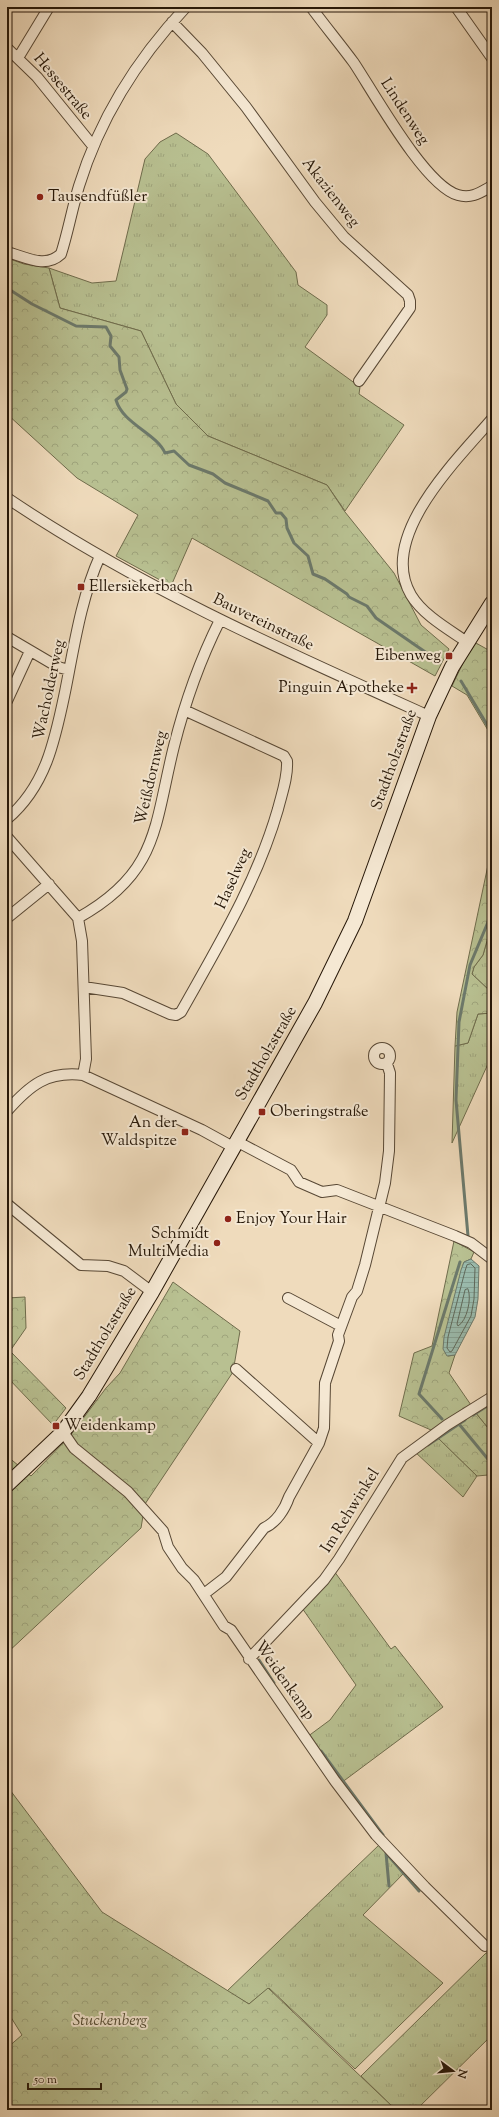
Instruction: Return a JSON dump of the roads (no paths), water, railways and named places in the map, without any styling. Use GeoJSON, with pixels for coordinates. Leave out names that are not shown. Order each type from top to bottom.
{"type":"FeatureCollection","features":[{"type":"Feature","properties":{"kind":"street"},"geometry":{"type":"LineString","coordinates":[[18,58],[49,7]]}},
{"type":"Feature","properties":{"kind":"street"},"geometry":{"type":"LineString","coordinates":[[7,252],[45,263],[54,261],[61,254],[79,187],[93,146],[115,101],[146,53],[186,7]]}},
{"type":"Feature","properties":{"kind":"street","name":"Lindenweg"},"geometry":{"type":"LineString","coordinates":[[311,7],[353,62],[415,157],[434,178],[452,192],[466,196],[475,196],[492,186]]}},
{"type":"Feature","properties":{"kind":"street"},"geometry":{"type":"LineString","coordinates":[[456,7],[492,58]]}},
{"type":"Feature","properties":{"kind":"street","name":"Akazienweg"},"geometry":{"type":"LineString","coordinates":[[172,22],[202,54],[246,107],[315,202],[344,237],[408,295],[410,308],[359,381]]}},
{"type":"Feature","properties":{"kind":"street","name":"Hessestraße"},"geometry":{"type":"LineString","coordinates":[[7,48],[18,58],[93,146]]}},
{"type":"Feature","properties":{"kind":"street"},"geometry":{"type":"LineString","coordinates":[[467,642],[438,622],[412,597],[403,572],[402,555],[405,540],[415,517],[427,497],[492,419]]}},
{"type":"Feature","properties":{"kind":"street","name":"Bauvereinstraße"},"geometry":{"type":"LineString","coordinates":[[7,498],[100,556],[220,620],[281,650],[429,716]]}},
{"type":"Feature","properties":{"kind":"street","name":"Wacholderweg"},"geometry":{"type":"LineString","coordinates":[[7,819],[27,800],[49,760],[57,732],[69,670],[91,575],[100,556]]}},
{"type":"Feature","properties":{"kind":"street","name":"Stadtholzstraße"},"geometry":{"type":"LineString","coordinates":[[7,1485],[62,1432],[89,1396],[152,1292],[318,998],[345,945],[370,884],[409,767],[429,716],[452,667],[492,603]]}},
{"type":"Feature","properties":{"kind":"street","name":"Weißdornweg"},"geometry":{"type":"LineString","coordinates":[[78,918],[94,910],[123,886],[148,850],[160,816],[174,747],[184,710],[196,675],[220,620]]}},
{"type":"Feature","properties":{"kind":"street"},"geometry":{"type":"LineString","coordinates":[[7,637],[58,666],[69,670]]}},
{"type":"Feature","properties":{"kind":"street"},"geometry":{"type":"LineString","coordinates":[[7,701],[30,651]]}},
{"type":"Feature","properties":{"kind":"street","name":"Haselweg"},"geometry":{"type":"LineString","coordinates":[[84,987],[123,993],[141,999],[170,1014],[176,1015],[181,1012],[229,928],[264,850],[282,793],[287,761],[284,756],[184,710]]}},
{"type":"Feature","properties":{"kind":"street"},"geometry":{"type":"LineString","coordinates":[[7,836],[78,918],[82,941],[84,987],[86,1059],[83,1075]]}},
{"type":"Feature","properties":{"kind":"street"},"geometry":{"type":"LineString","coordinates":[[7,918],[49,884]]}},
{"type":"Feature","properties":{"kind":"street"},"geometry":{"type":"LineString","coordinates":[[204,1594],[226,1577],[264,1528],[272,1524],[287,1503],[288,1497],[319,1443],[324,1428],[325,1384],[341,1326],[352,1297],[357,1290],[385,1183],[389,1151],[390,1073],[386,1064]]}},
{"type":"Feature","properties":{"kind":"street"},"geometry":{"type":"LineString","coordinates":[[7,1111],[23,1093],[41,1080],[62,1075],[83,1075],[291,1170],[299,1182],[322,1192],[337,1190],[455,1236],[471,1243],[492,1259]]}},
{"type":"Feature","properties":{"kind":"street"},"geometry":{"type":"LineString","coordinates":[[7,1204],[80,1265],[108,1266],[124,1271],[152,1292]]}},
{"type":"Feature","properties":{"kind":"street"},"geometry":{"type":"LineString","coordinates":[[288,1298],[341,1326]]}},
{"type":"Feature","properties":{"kind":"street"},"geometry":{"type":"LineString","coordinates":[[236,1369],[319,1443]]}},
{"type":"Feature","properties":{"kind":"street","name":"Im Rehwinkel"},"geometry":{"type":"LineString","coordinates":[[249,1659],[324,1580],[340,1559],[402,1458],[447,1425],[492,1397]]}},
{"type":"Feature","properties":{"kind":"street","name":"Weidenkamp"},"geometry":{"type":"LineString","coordinates":[[62,1432],[74,1448],[128,1492],[163,1531],[168,1547],[182,1568],[194,1580],[224,1626],[231,1630],[249,1659],[335,1781],[376,1835],[425,1887],[486,1946]]}},
{"type":"Feature","properties":{"kind":"water"},"geometry":{"type":"Polygon","coordinates":[[[471,1259],[479,1266],[478,1299],[475,1317],[455,1355],[447,1356],[443,1349],[444,1337],[461,1270],[464,1262],[471,1259]]]}},
{"type":"Feature","properties":{"kind":"waterway","name":"Ellersiekerbach"},"geometry":{"type":"LineString","coordinates":[[7,288],[32,304],[76,326],[106,327],[111,336],[110,346],[119,357],[120,370],[127,389],[126,392],[116,400],[125,416],[155,440],[165,453],[174,451],[189,465],[213,474],[225,483],[268,501],[276,513],[281,513],[286,519],[287,528],[294,543],[308,556],[313,574],[325,579],[349,597],[367,606],[376,618],[434,658]]}},
{"type":"Feature","properties":{"kind":"waterway","name":"Ellersiekerbach"},"geometry":{"type":"LineString","coordinates":[[461,681],[492,733]]}},
{"type":"Feature","properties":{"kind":"waterway"},"geometry":{"type":"LineString","coordinates":[[468,1236],[456,1100],[459,1022],[470,965],[488,922],[492,898]]}},
{"type":"Feature","properties":{"kind":"waterway"},"geometry":{"type":"LineString","coordinates":[[442,1419],[419,1394],[460,1262]]}},
{"type":"Feature","properties":{"kind":"waterway"},"geometry":{"type":"LineString","coordinates":[[473,1415],[492,1403]]}},
{"type":"Feature","properties":{"kind":"waterway"},"geometry":{"type":"LineString","coordinates":[[459,1424],[465,1420]]}},
{"type":"Feature","properties":{"kind":"waterway"},"geometry":{"type":"LineString","coordinates":[[428,1445],[459,1424],[492,1464]]}},
{"type":"Feature","properties":{"kind":"waterway"},"geometry":{"type":"LineString","coordinates":[[259,1660],[274,1683]]}},
{"type":"Feature","properties":{"kind":"waterway"},"geometry":{"type":"LineString","coordinates":[[321,1751],[383,1835]]}},
{"type":"Feature","properties":{"kind":"waterway"},"geometry":{"type":"LineString","coordinates":[[386,1853],[419,1891]]}},
{"type":"Feature","properties":{"kind":"waterway"},"geometry":{"type":"LineString","coordinates":[[386,1853],[389,1886]]}},
{"type":"Feature","properties":{"kind":"place","name":"Tausendfüßler"},"geometry":{"type":"Point","coordinates":[40,197]}},
{"type":"Feature","properties":{"kind":"place","name":"Ellersiekerbach"},"geometry":{"type":"Point","coordinates":[81,587]}},
{"type":"Feature","properties":{"kind":"place","name":"Eibenweg"},"geometry":{"type":"Point","coordinates":[449,656]}},
{"type":"Feature","properties":{"kind":"place","name":"Pinguin Apotheke"},"geometry":{"type":"Point","coordinates":[412,688]}},
{"type":"Feature","properties":{"kind":"place","name":"Oberingstraße"},"geometry":{"type":"Point","coordinates":[262,1112]}},
{"type":"Feature","properties":{"kind":"place","name":"An der Waldspitze"},"geometry":{"type":"Point","coordinates":[185,1132]}},
{"type":"Feature","properties":{"kind":"place","name":"Enjoy Your Hair"},"geometry":{"type":"Point","coordinates":[228,1219]}},
{"type":"Feature","properties":{"kind":"place","name":"Schmidt MultiMedia"},"geometry":{"type":"Point","coordinates":[217,1243]}},
{"type":"Feature","properties":{"kind":"place","name":"Weidenkamp"},"geometry":{"type":"Point","coordinates":[56,1426]}},
{"type":"Feature","properties":{"kind":"park label","name":"Stuckenberg"},"geometry":{"type":"Point","coordinates":[110,2021]}}]}
